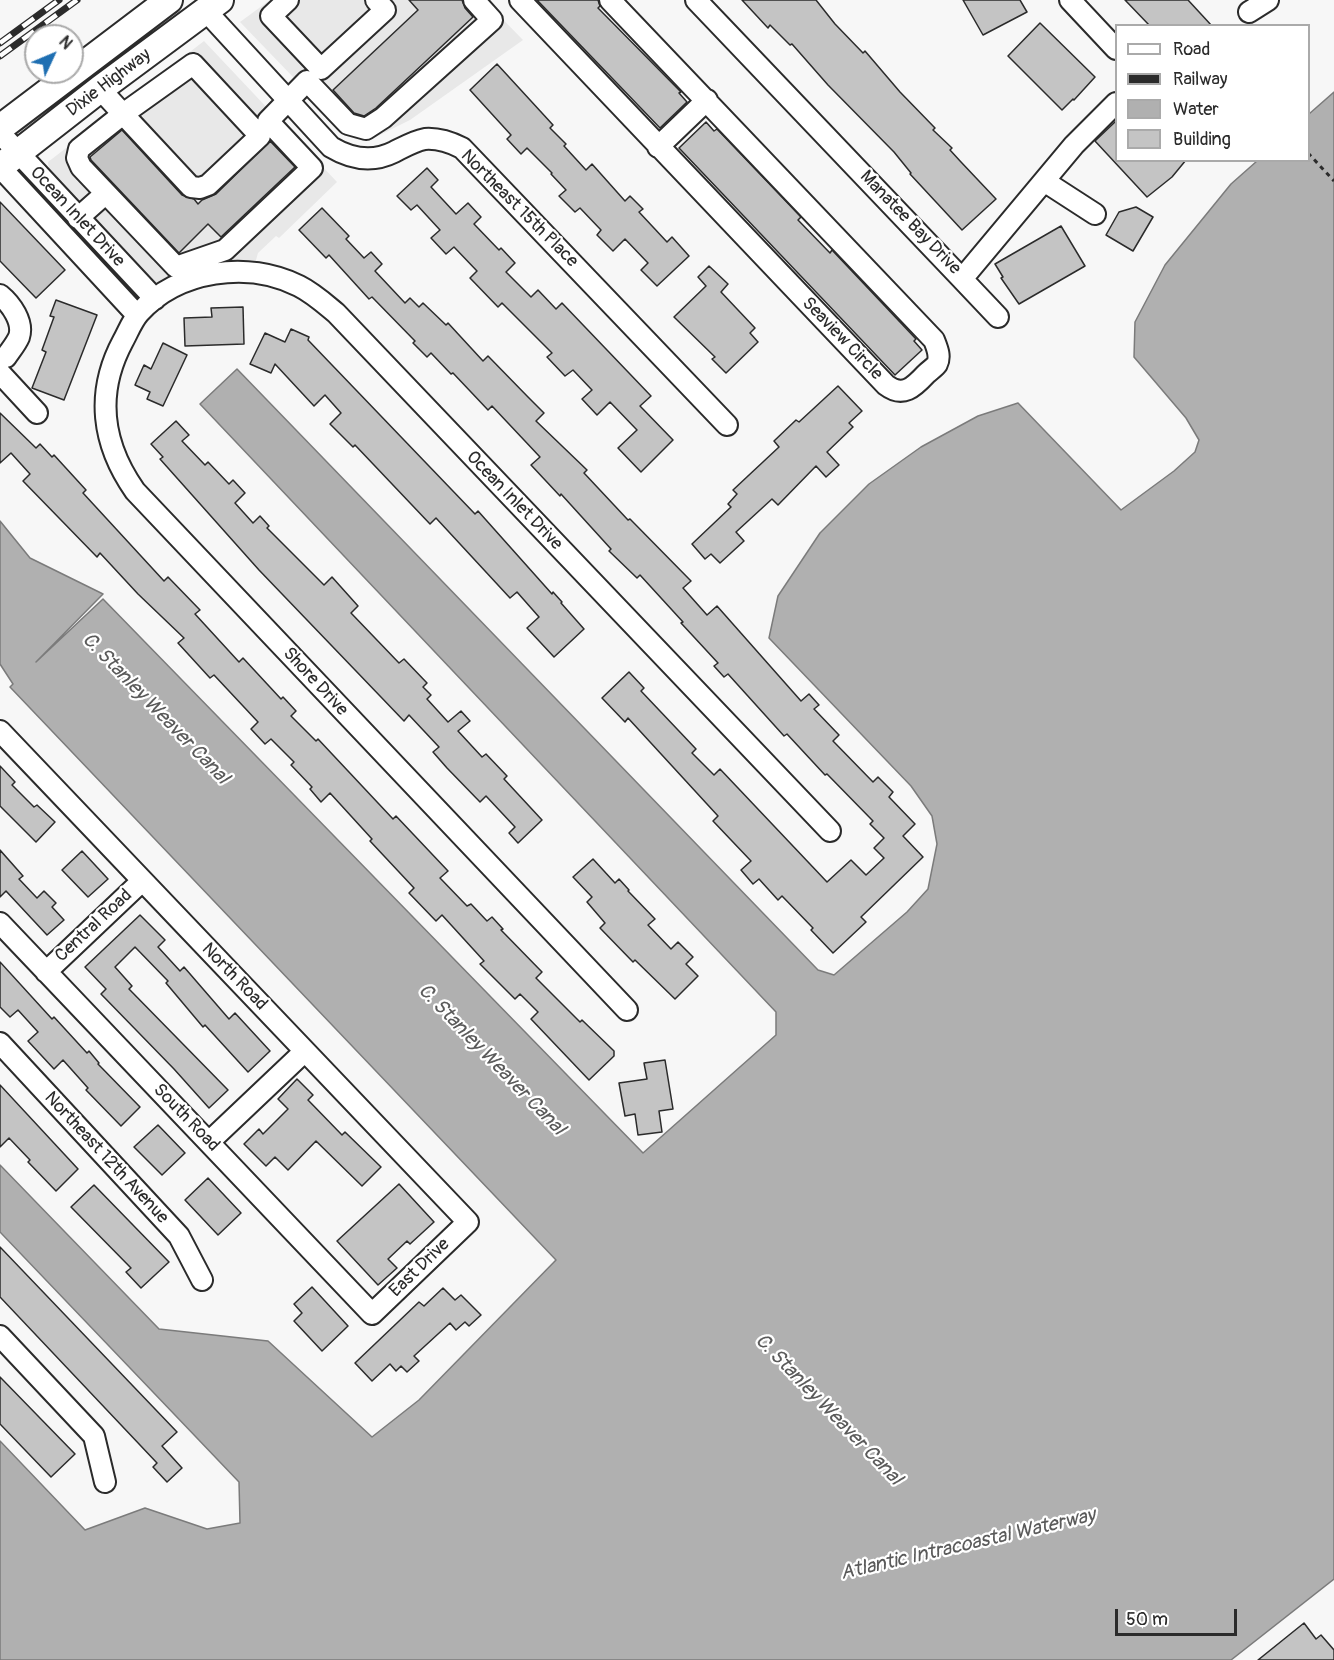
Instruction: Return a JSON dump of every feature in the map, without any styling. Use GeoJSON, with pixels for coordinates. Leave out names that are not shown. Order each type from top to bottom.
{"type":"FeatureCollection","features":[{"type":"Feature","properties":{"kind":"main road","name":"Dixie Highway"},"geometry":{"type":"LineString","coordinates":[[0,129],[169,0]]}},
{"type":"Feature","properties":{"kind":"main road","name":"Dixie Highway"},"geometry":{"type":"LineString","coordinates":[[4,163],[213,5]]}},
{"type":"Feature","properties":{"kind":"street"},"geometry":{"type":"LineString","coordinates":[[288,0],[271,16],[348,124],[366,129],[383,118],[492,20],[474,0]]}},
{"type":"Feature","properties":{"kind":"street"},"geometry":{"type":"LineString","coordinates":[[100,89],[191,187],[200,188],[208,184],[264,128],[288,100],[385,10],[376,0]]}},
{"type":"Feature","properties":{"kind":"street","name":"Seaview Circle"},"geometry":{"type":"LineString","coordinates":[[520,0],[885,385],[898,392],[912,388],[936,364],[939,356],[934,340],[706,100],[617,2]]}},
{"type":"Feature","properties":{"kind":"street","name":"Manatee Bay Drive"},"geometry":{"type":"LineString","coordinates":[[696,0],[962,279],[1074,145],[1115,104]]}},
{"type":"Feature","properties":{"kind":"street"},"geometry":{"type":"LineString","coordinates":[[1070,0],[1115,48]]}},
{"type":"Feature","properties":{"kind":"street"},"geometry":{"type":"LineString","coordinates":[[1249,12],[1268,0]]}},
{"type":"Feature","properties":{"kind":"street","name":"Northeast 15th Place"},"geometry":{"type":"LineString","coordinates":[[213,5],[288,100],[331,147],[354,158],[380,158],[413,142],[426,139],[444,141],[462,148],[727,425]]}},
{"type":"Feature","properties":{"kind":"street"},"geometry":{"type":"LineString","coordinates":[[193,64],[312,168],[225,250],[176,267],[105,194],[76,158],[79,149],[123,114],[193,64]]}},
{"type":"Feature","properties":{"kind":"street"},"geometry":{"type":"LineString","coordinates":[[658,147],[706,100]]}},
{"type":"Feature","properties":{"kind":"street","name":"Ocean Inlet Drive"},"geometry":{"type":"LineString","coordinates":[[0,134],[4,163],[138,315],[155,299],[191,280],[235,271],[279,278],[300,286],[319,298],[336,313],[830,831]]}},
{"type":"Feature","properties":{"kind":"street","name":"Ocean Inlet Drive"},"geometry":{"type":"LineString","coordinates":[[4,163],[78,218],[155,299]]}},
{"type":"Feature","properties":{"kind":"street"},"geometry":{"type":"LineString","coordinates":[[1044,181],[1095,214]]}},
{"type":"Feature","properties":{"kind":"street"},"geometry":{"type":"LineString","coordinates":[[78,218],[105,194]]}},
{"type":"Feature","properties":{"kind":"street"},"geometry":{"type":"LineString","coordinates":[[962,279],[998,317]]}},
{"type":"Feature","properties":{"kind":"street"},"geometry":{"type":"LineString","coordinates":[[0,295],[6,300],[18,320],[20,334],[6,357],[0,358]]}},
{"type":"Feature","properties":{"kind":"street","name":"Shore Drive"},"geometry":{"type":"LineString","coordinates":[[138,315],[116,353],[105,397],[107,430],[113,452],[122,472],[135,491],[627,1010]]}},
{"type":"Feature","properties":{"kind":"street"},"geometry":{"type":"LineString","coordinates":[[0,373],[37,413]]}},
{"type":"Feature","properties":{"kind":"street","name":"North Road"},"geometry":{"type":"LineString","coordinates":[[0,731],[468,1222]]}},
{"type":"Feature","properties":{"kind":"street","name":"Central Road"},"geometry":{"type":"LineString","coordinates":[[46,972],[142,881]]}},
{"type":"Feature","properties":{"kind":"street","name":"South Road"},"geometry":{"type":"LineString","coordinates":[[0,923],[372,1314]]}},
{"type":"Feature","properties":{"kind":"street","name":"Northeast 12th Avenue"},"geometry":{"type":"LineString","coordinates":[[0,1043],[179,1236],[202,1280]]}},
{"type":"Feature","properties":{"kind":"street"},"geometry":{"type":"LineString","coordinates":[[209,1142],[305,1051]]}},
{"type":"Feature","properties":{"kind":"street","name":"East Drive"},"geometry":{"type":"LineString","coordinates":[[372,1314],[468,1222]]}},
{"type":"Feature","properties":{"kind":"street"},"geometry":{"type":"LineString","coordinates":[[0,1336],[94,1436],[105,1482]]}},
{"type":"Feature","properties":{"kind":"path"},"geometry":{"type":"LineString","coordinates":[[1310,155],[1334,181]]}},
{"type":"Feature","properties":{"kind":"shaded area"},"geometry":{"type":"Polygon","coordinates":[[[270,0],[484,0],[523,40],[410,120],[374,138],[356,139],[347,133],[240,22],[270,0]]]}},
{"type":"Feature","properties":{"kind":"shaded area"},"geometry":{"type":"Polygon","coordinates":[[[204,41],[337,182],[279,238],[276,236],[258,253],[256,260],[233,260],[214,264],[164,282],[154,283],[49,171],[48,162],[204,41]]]}},
{"type":"Feature","properties":{"kind":"water"},"geometry":{"type":"Polygon","coordinates":[[[1334,92],[1334,1579],[1231,1660],[0,1660],[0,1441],[85,1530],[145,1508],[207,1529],[240,1523],[239,1482],[0,1232],[0,1165],[159,1329],[268,1341],[372,1437],[419,1400],[556,1260],[10,687],[13,684],[0,664],[0,521],[30,558],[103,594],[36,662],[103,599],[643,1153],[776,1035],[776,1012],[200,404],[237,369],[818,970],[834,975],[907,912],[928,889],[937,844],[932,816],[911,786],[769,638],[778,596],[820,533],[869,484],[921,447],[978,416],[1018,403],[1121,510],[1174,471],[1195,452],[1199,440],[1186,418],[1134,357],[1135,322],[1165,265],[1231,184],[1256,162],[1310,162],[1310,113],[1334,92]]]}},
{"type":"Feature","properties":{"kind":"building"},"geometry":{"type":"Polygon","coordinates":[[[409,0],[462,0],[465,8],[473,17],[376,108],[364,116],[354,113],[333,90],[418,10],[409,0]]]}},
{"type":"Feature","properties":{"kind":"building"},"geometry":{"type":"Polygon","coordinates":[[[537,0],[598,0],[600,6],[598,8],[681,92],[679,93],[687,102],[660,128],[537,0]]]}},
{"type":"Feature","properties":{"kind":"building"},"geometry":{"type":"Polygon","coordinates":[[[742,0],[816,0],[835,24],[863,53],[865,51],[935,128],[933,130],[952,148],[950,150],[996,199],[962,230],[910,174],[894,152],[828,85],[792,44],[790,45],[770,25],[768,28],[742,0]]]}},
{"type":"Feature","properties":{"kind":"building"},"geometry":{"type":"Polygon","coordinates":[[[963,0],[1020,0],[1027,12],[983,35],[963,0]]]}},
{"type":"Feature","properties":{"kind":"building"},"geometry":{"type":"Polygon","coordinates":[[[1125,0],[1188,0],[1210,24],[1148,24],[1125,0]]]}},
{"type":"Feature","properties":{"kind":"building"},"geometry":{"type":"Polygon","coordinates":[[[1040,23],[1095,77],[1062,110],[1008,56],[1040,23]]]}},
{"type":"Feature","properties":{"kind":"building"},"geometry":{"type":"Polygon","coordinates":[[[497,64],[553,125],[550,128],[586,170],[592,164],[625,201],[630,196],[643,209],[639,212],[667,242],[672,237],[689,256],[657,286],[641,270],[648,263],[625,239],[613,251],[597,235],[601,230],[580,208],[575,212],[559,196],[566,190],[552,173],[527,148],[521,154],[507,139],[511,135],[470,90],[497,64]]]}},
{"type":"Feature","properties":{"kind":"building"},"geometry":{"type":"Polygon","coordinates":[[[706,122],[714,131],[717,129],[801,217],[798,220],[830,253],[832,250],[916,339],[914,341],[922,350],[895,375],[679,148],[706,122]]]}},
{"type":"Feature","properties":{"kind":"building"},"geometry":{"type":"Polygon","coordinates":[[[1115,122],[1115,162],[1184,162],[1172,177],[1147,197],[1095,141],[1115,122]]]}},
{"type":"Feature","properties":{"kind":"building"},"geometry":{"type":"Polygon","coordinates":[[[122,130],[182,195],[194,199],[198,204],[216,194],[270,141],[295,167],[221,237],[208,224],[179,253],[91,160],[90,157],[122,130]]]}},
{"type":"Feature","properties":{"kind":"building"},"geometry":{"type":"Polygon","coordinates":[[[427,168],[438,180],[431,187],[456,214],[468,203],[481,217],[474,224],[515,263],[506,272],[531,297],[538,290],[556,309],[562,303],[651,396],[640,406],[673,440],[641,472],[618,448],[637,430],[610,402],[597,415],[582,399],[592,390],[573,370],[565,376],[547,357],[552,353],[502,303],[498,307],[470,278],[477,271],[454,247],[446,254],[431,238],[440,230],[417,205],[411,210],[397,196],[427,168]]]}},
{"type":"Feature","properties":{"kind":"building"},"geometry":{"type":"Polygon","coordinates":[[[0,202],[65,270],[36,298],[0,261],[0,202]]]}},
{"type":"Feature","properties":{"kind":"building"},"geometry":{"type":"Polygon","coordinates":[[[1136,207],[1153,217],[1133,251],[1106,235],[1119,212],[1136,207]]]}},
{"type":"Feature","properties":{"kind":"building"},"geometry":{"type":"Polygon","coordinates":[[[322,208],[349,236],[346,239],[364,258],[371,252],[382,264],[375,271],[405,303],[410,298],[419,307],[423,303],[446,325],[448,323],[483,361],[488,356],[544,413],[536,421],[587,470],[584,473],[628,520],[630,519],[691,581],[683,588],[707,615],[717,606],[801,701],[809,694],[819,705],[814,709],[839,735],[833,741],[873,782],[878,777],[893,792],[889,797],[915,824],[903,836],[923,857],[861,917],[866,922],[833,953],[782,896],[778,900],[759,879],[753,884],[741,870],[751,861],[713,821],[718,816],[628,718],[625,722],[602,698],[629,672],[644,688],[641,691],[696,749],[692,753],[714,775],[720,769],[827,882],[851,860],[866,875],[884,858],[874,848],[884,838],[870,824],[873,821],[787,734],[784,736],[728,674],[724,677],[714,666],[718,663],[681,623],[683,622],[640,575],[637,578],[609,551],[611,549],[531,465],[540,457],[492,406],[488,410],[431,353],[427,357],[413,343],[415,341],[372,297],[369,299],[329,255],[326,258],[299,230],[322,208]]]}},
{"type":"Feature","properties":{"kind":"building"},"geometry":{"type":"Polygon","coordinates":[[[1061,226],[1085,266],[1019,304],[1001,278],[1003,277],[995,264],[1061,226]]]}},
{"type":"Feature","properties":{"kind":"building"},"geometry":{"type":"Polygon","coordinates":[[[709,266],[728,284],[721,292],[755,328],[750,333],[758,342],[726,373],[712,359],[715,357],[674,317],[706,286],[698,277],[709,266]]]}},
{"type":"Feature","properties":{"kind":"building"},"geometry":{"type":"Polygon","coordinates":[[[56,300],[97,315],[64,400],[32,388],[46,352],[42,350],[54,317],[50,316],[56,300]]]}},
{"type":"Feature","properties":{"kind":"building"},"geometry":{"type":"Polygon","coordinates":[[[243,307],[244,344],[185,346],[184,318],[212,317],[211,308],[243,307]]]}},
{"type":"Feature","properties":{"kind":"building"},"geometry":{"type":"Polygon","coordinates":[[[291,329],[309,337],[308,340],[475,514],[478,511],[584,629],[554,657],[527,628],[539,617],[517,592],[510,598],[436,518],[430,524],[355,445],[353,447],[330,424],[341,413],[325,395],[314,406],[275,364],[271,373],[250,364],[265,333],[285,342],[291,329]]]}},
{"type":"Feature","properties":{"kind":"building"},"geometry":{"type":"Polygon","coordinates":[[[163,343],[187,355],[163,406],[147,399],[150,392],[135,385],[144,365],[151,369],[163,343]]]}},
{"type":"Feature","properties":{"kind":"building"},"geometry":{"type":"Polygon","coordinates":[[[838,386],[862,411],[849,423],[853,427],[827,452],[839,465],[826,477],[816,466],[778,505],[772,499],[736,532],[744,541],[720,563],[711,554],[705,559],[692,544],[731,507],[728,504],[737,494],[733,490],[779,447],[774,441],[796,420],[799,422],[838,386]]]}},
{"type":"Feature","properties":{"kind":"building"},"geometry":{"type":"Polygon","coordinates":[[[0,413],[36,448],[40,444],[52,457],[54,455],[86,490],[83,493],[164,581],[168,577],[200,610],[195,614],[239,662],[243,658],[281,699],[283,697],[296,711],[291,716],[316,741],[318,739],[393,819],[396,816],[448,871],[440,878],[467,906],[471,904],[487,921],[492,917],[503,929],[501,930],[542,972],[536,978],[580,1022],[582,1020],[614,1051],[614,1056],[589,1080],[531,1019],[538,1012],[520,994],[515,999],[480,964],[484,961],[442,915],[436,921],[409,893],[414,888],[370,841],[372,839],[330,793],[321,802],[310,789],[312,787],[291,765],[294,762],[271,739],[265,744],[251,729],[258,722],[214,675],[210,678],[178,643],[184,638],[100,553],[97,557],[23,481],[30,474],[11,453],[0,463],[0,413]]]}},
{"type":"Feature","properties":{"kind":"building"},"geometry":{"type":"Polygon","coordinates":[[[176,421],[189,435],[182,441],[205,465],[208,462],[229,484],[233,480],[245,493],[235,503],[253,523],[260,516],[269,526],[267,528],[324,585],[332,577],[358,606],[351,613],[399,663],[404,659],[427,683],[423,687],[431,695],[427,699],[448,722],[461,711],[470,721],[458,731],[482,757],[486,754],[507,776],[504,779],[542,820],[518,843],[509,833],[515,827],[486,796],[480,802],[447,768],[433,752],[439,747],[409,715],[404,721],[259,570],[160,459],[163,457],[151,444],[176,421]]]}},
{"type":"Feature","properties":{"kind":"building"},"geometry":{"type":"Polygon","coordinates":[[[0,766],[15,782],[12,785],[34,807],[37,805],[55,822],[36,842],[0,806],[0,766]]]}},
{"type":"Feature","properties":{"kind":"building"},"geometry":{"type":"Polygon","coordinates":[[[0,850],[23,876],[19,879],[37,898],[44,891],[56,903],[52,907],[64,920],[47,935],[6,891],[0,897],[0,850]]]}},
{"type":"Feature","properties":{"kind":"building"},"geometry":{"type":"Polygon","coordinates":[[[82,851],[108,879],[88,897],[62,870],[82,851]]]}},
{"type":"Feature","properties":{"kind":"building"},"geometry":{"type":"Polygon","coordinates":[[[593,859],[615,883],[619,879],[655,919],[648,925],[671,949],[678,942],[693,957],[686,964],[698,976],[675,999],[635,960],[633,962],[600,928],[605,923],[587,902],[592,897],[573,877],[593,859]]]}},
{"type":"Feature","properties":{"kind":"building"},"geometry":{"type":"Polygon","coordinates":[[[140,915],[165,940],[158,947],[180,971],[184,967],[229,1019],[235,1013],[270,1051],[248,1072],[205,1025],[203,1027],[166,983],[168,981],[135,947],[115,967],[132,986],[129,989],[228,1090],[209,1108],[101,994],[106,989],[85,967],[140,915]]]}},
{"type":"Feature","properties":{"kind":"building"},"geometry":{"type":"Polygon","coordinates":[[[0,962],[52,1019],[54,1017],[87,1053],[89,1051],[98,1064],[140,1107],[121,1126],[86,1090],[88,1088],[63,1060],[54,1069],[28,1041],[38,1032],[18,1010],[10,1017],[0,1007],[0,962]]]}},
{"type":"Feature","properties":{"kind":"building"},"geometry":{"type":"Polygon","coordinates":[[[665,1060],[673,1109],[659,1111],[662,1132],[638,1135],[635,1114],[625,1116],[619,1083],[647,1079],[644,1063],[665,1060]]]}},
{"type":"Feature","properties":{"kind":"building"},"geometry":{"type":"Polygon","coordinates":[[[297,1079],[313,1095],[308,1100],[342,1135],[345,1132],[381,1167],[362,1186],[316,1141],[288,1170],[275,1157],[266,1166],[244,1144],[259,1129],[263,1134],[288,1109],[278,1099],[297,1079]]]}},
{"type":"Feature","properties":{"kind":"building"},"geometry":{"type":"Polygon","coordinates":[[[0,1085],[78,1169],[56,1191],[9,1138],[0,1147],[0,1085]]]}},
{"type":"Feature","properties":{"kind":"building"},"geometry":{"type":"Polygon","coordinates":[[[158,1125],[185,1153],[162,1175],[134,1147],[158,1125]]]}},
{"type":"Feature","properties":{"kind":"building"},"geometry":{"type":"Polygon","coordinates":[[[208,1178],[241,1213],[218,1235],[185,1200],[208,1178]]]}},
{"type":"Feature","properties":{"kind":"building"},"geometry":{"type":"Polygon","coordinates":[[[399,1184],[434,1222],[410,1244],[407,1241],[388,1259],[397,1268],[378,1285],[337,1241],[399,1184]]]}},
{"type":"Feature","properties":{"kind":"building"},"geometry":{"type":"Polygon","coordinates":[[[94,1185],[169,1262],[141,1288],[126,1272],[131,1268],[71,1207],[94,1185]]]}},
{"type":"Feature","properties":{"kind":"building"},"geometry":{"type":"Polygon","coordinates":[[[0,1247],[177,1432],[162,1446],[182,1468],[167,1482],[153,1467],[157,1463],[0,1297],[0,1247]]]}},
{"type":"Feature","properties":{"kind":"building"},"geometry":{"type":"Polygon","coordinates":[[[312,1287],[348,1326],[322,1351],[294,1321],[302,1313],[294,1304],[312,1287]]]}},
{"type":"Feature","properties":{"kind":"building"},"geometry":{"type":"Polygon","coordinates":[[[443,1288],[455,1300],[461,1295],[481,1315],[469,1326],[465,1322],[456,1330],[450,1323],[414,1356],[419,1361],[407,1372],[401,1366],[396,1371],[390,1364],[372,1381],[355,1363],[419,1302],[424,1306],[443,1288]]]}},
{"type":"Feature","properties":{"kind":"building"},"geometry":{"type":"Polygon","coordinates":[[[0,1377],[75,1454],[51,1477],[0,1424],[0,1377]]]}},
{"type":"Feature","properties":{"kind":"building"},"geometry":{"type":"Polygon","coordinates":[[[1304,1623],[1316,1639],[1321,1635],[1334,1650],[1334,1660],[1258,1660],[1304,1623]]]}},
{"type":"Feature","properties":{"kind":"railway"},"geometry":{"type":"LineString","coordinates":[[0,43],[59,0]]}},
{"type":"Feature","properties":{"kind":"railway"},"geometry":{"type":"LineString","coordinates":[[0,56],[77,0]]}},
{"type":"Feature","properties":{"kind":"water label","name":"C. Stanley Weaver Canal"},"geometry":{"type":"Point","coordinates":[155,709]}},
{"type":"Feature","properties":{"kind":"water label","name":"C. Stanley Weaver Canal"},"geometry":{"type":"Point","coordinates":[491,1060]}},
{"type":"Feature","properties":{"kind":"water label","name":"C. Stanley Weaver Canal"},"geometry":{"type":"Point","coordinates":[828,1410]}},
{"type":"Feature","properties":{"kind":"water label","name":"Atlantic Intracoastal Waterway"},"geometry":{"type":"Point","coordinates":[968,1545]}}]}
